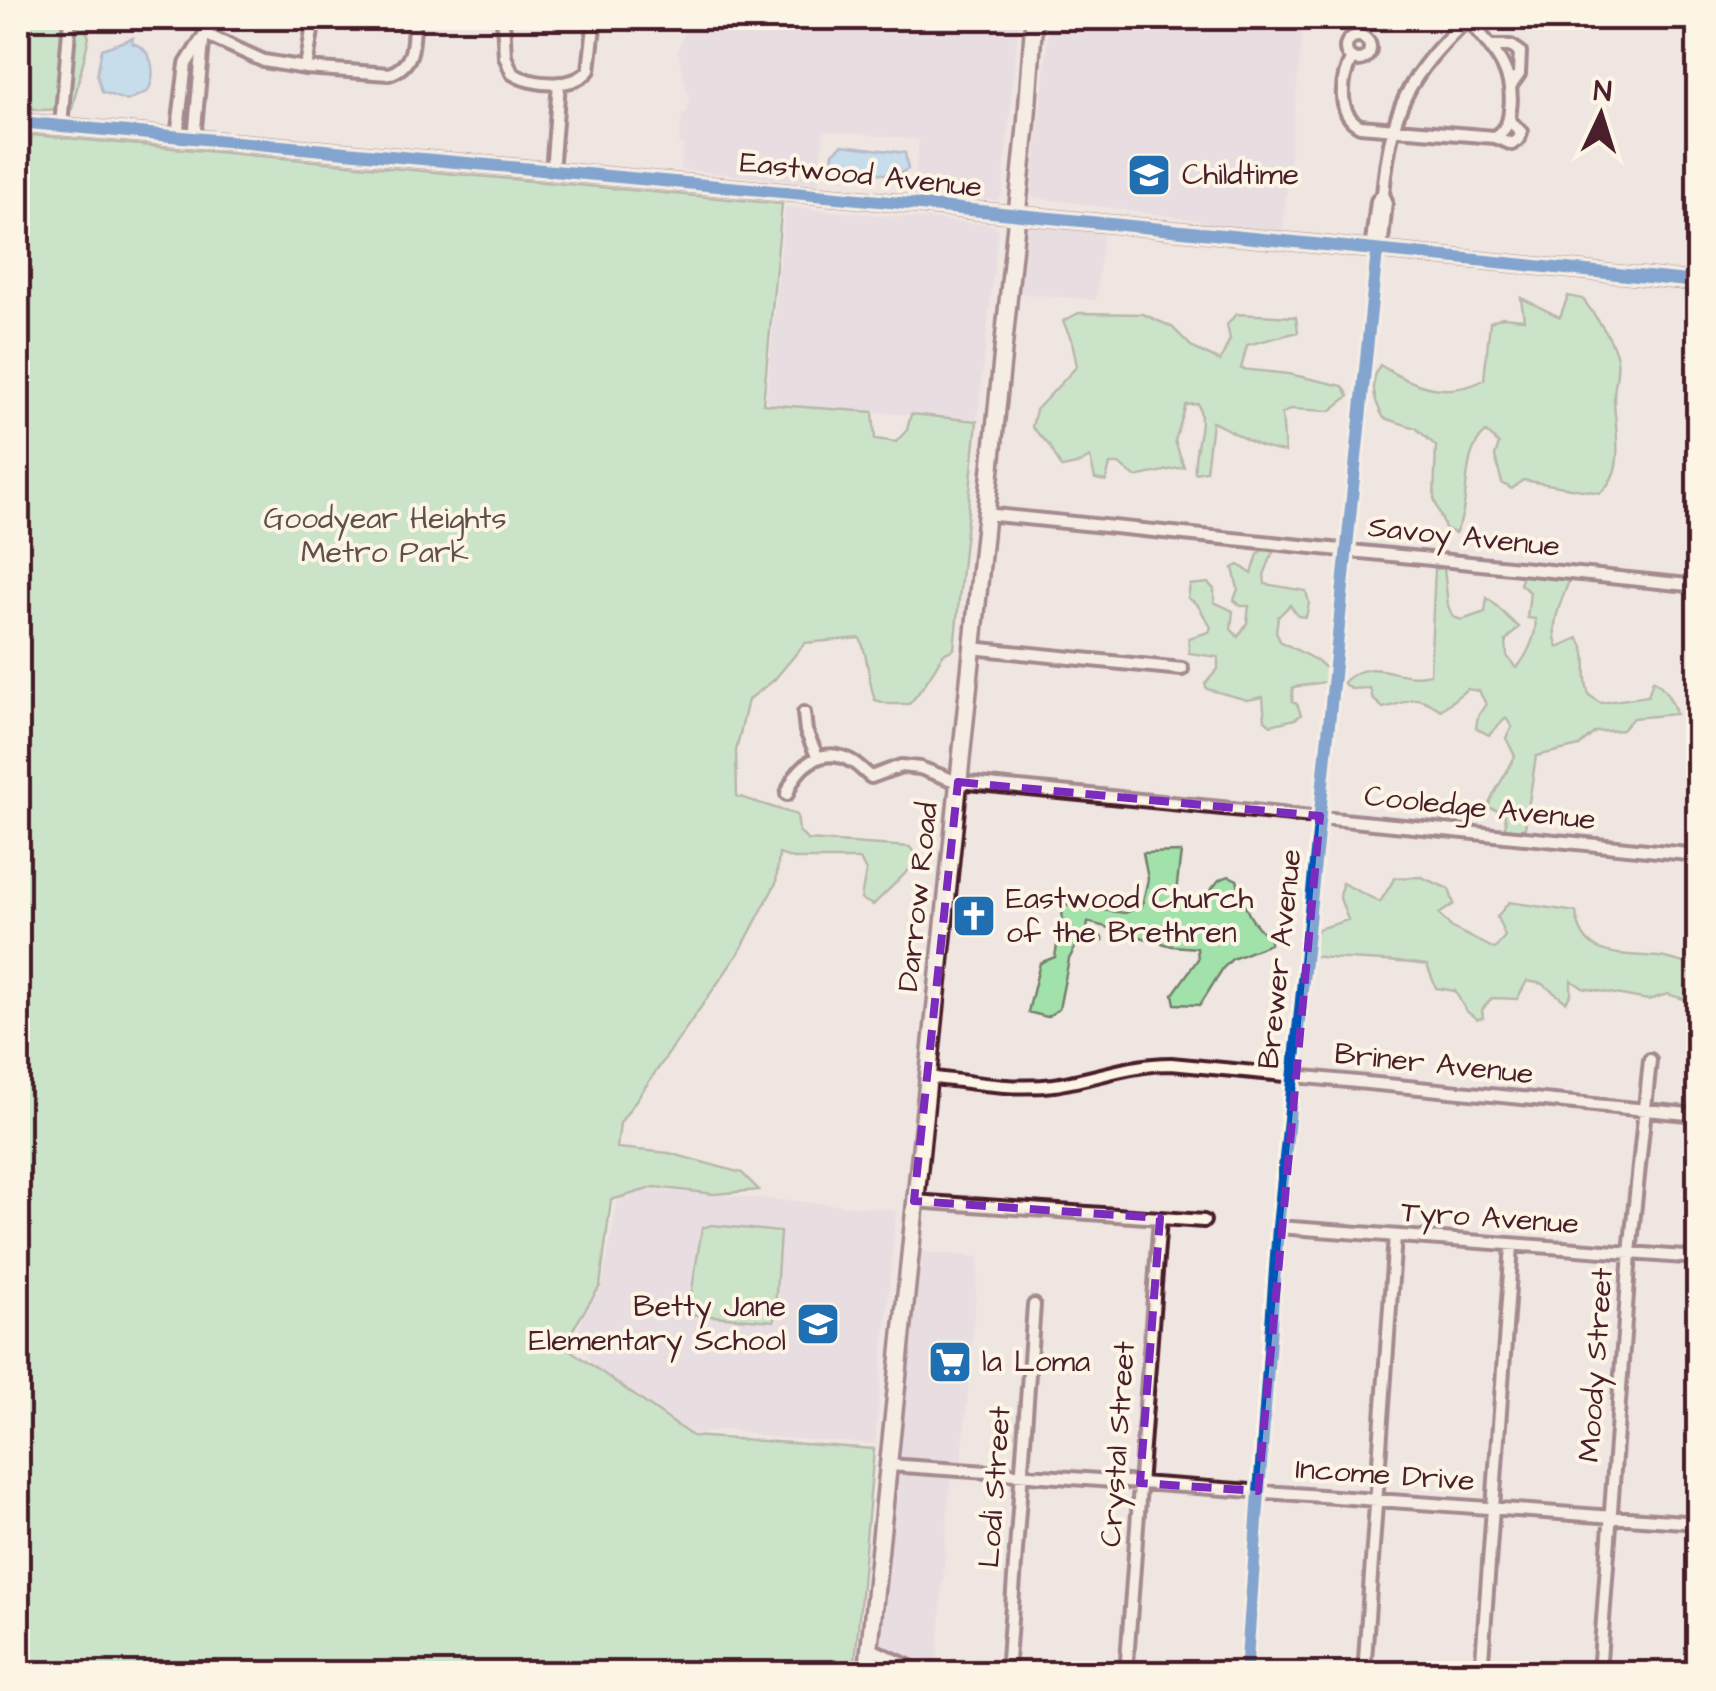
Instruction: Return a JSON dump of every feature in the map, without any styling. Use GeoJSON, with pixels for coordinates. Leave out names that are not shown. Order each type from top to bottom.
{"type":"FeatureCollection","features":[{"type":"Feature","properties":{"kind":"main road","name":"Darrow Road"},"geometry":{"type":"LineString","coordinates":[[867,1674],[1034,18]]}},
{"type":"Feature","properties":{"kind":"street"},"geometry":{"type":"LineString","coordinates":[[61,126],[70,18]]}},
{"type":"Feature","properties":{"kind":"street"},"geometry":{"type":"LineString","coordinates":[[177,137],[182,84],[190,54],[205,38],[215,18]]}},
{"type":"Feature","properties":{"kind":"street"},"geometry":{"type":"LineString","coordinates":[[306,68],[314,18]]}},
{"type":"Feature","properties":{"kind":"street"},"geometry":{"type":"LineString","coordinates":[[205,38],[264,61],[382,74],[396,72],[410,60],[414,18]]}},
{"type":"Feature","properties":{"kind":"street"},"geometry":{"type":"LineString","coordinates":[[503,18],[505,56],[512,73],[530,80],[559,83],[579,80],[589,70],[595,18]]}},
{"type":"Feature","properties":{"kind":"street"},"geometry":{"type":"LineString","coordinates":[[1352,58],[1346,74],[1345,114],[1360,126],[1517,142],[1520,132],[1509,120],[1511,85],[1504,65],[1468,18]]}},
{"type":"Feature","properties":{"kind":"street","name":"Brewer Avenue"},"geometry":{"type":"LineString","coordinates":[[1246,1674],[1278,1227],[1377,250],[1377,201],[1383,194],[1392,130],[1405,94],[1424,64],[1468,18]]}},
{"type":"Feature","properties":{"kind":"street"},"geometry":{"type":"LineString","coordinates":[[194,138],[205,38]]}},
{"type":"Feature","properties":{"kind":"street"},"geometry":{"type":"LineString","coordinates":[[1490,46],[1511,46],[1520,52],[1519,74],[1511,85]]}},
{"type":"Feature","properties":{"kind":"street"},"geometry":{"type":"LineString","coordinates":[[552,172],[559,83]]}},
{"type":"Feature","properties":{"kind":"street"},"geometry":{"type":"LineString","coordinates":[[182,84],[200,86]]}},
{"type":"Feature","properties":{"kind":"street"},"geometry":{"type":"LineString","coordinates":[[180,105],[198,107]]}},
{"type":"Feature","properties":{"kind":"street","name":"Eastwood Avenue"},"geometry":{"type":"LineString","coordinates":[[18,122],[1698,282]]}},
{"type":"Feature","properties":{"kind":"street","name":"Savoy Avenue"},"geometry":{"type":"LineString","coordinates":[[985,514],[1698,586]]}},
{"type":"Feature","properties":{"kind":"street"},"geometry":{"type":"LineString","coordinates":[[1698,573],[1698,586]]}},
{"type":"Feature","properties":{"kind":"street"},"geometry":{"type":"LineString","coordinates":[[971,648],[1182,669]]}},
{"type":"Feature","properties":{"kind":"street"},"geometry":{"type":"LineString","coordinates":[[787,794],[800,768],[818,758],[806,731],[804,713]]}},
{"type":"Feature","properties":{"kind":"street","name":"Cooledge Avenue"},"geometry":{"type":"LineString","coordinates":[[818,758],[845,758],[871,776],[901,766],[920,768],[958,782],[1698,856]]}},
{"type":"Feature","properties":{"kind":"street","name":"Moody Street"},"geometry":{"type":"LineString","coordinates":[[1599,1674],[1630,1252],[1650,1060]]}},
{"type":"Feature","properties":{"kind":"street","name":"Briner Avenue"},"geometry":{"type":"LineString","coordinates":[[928,1077],[1025,1086],[1061,1084],[1118,1069],[1158,1064],[1698,1115]]}},
{"type":"Feature","properties":{"kind":"street"},"geometry":{"type":"LineString","coordinates":[[914,1201],[1204,1221]]}},
{"type":"Feature","properties":{"kind":"street","name":"Crystal Street"},"geometry":{"type":"LineString","coordinates":[[1126,1674],[1160,1218]]}},
{"type":"Feature","properties":{"kind":"street","name":"Tyro Avenue"},"geometry":{"type":"LineString","coordinates":[[1278,1227],[1698,1258]]}},
{"type":"Feature","properties":{"kind":"street"},"geometry":{"type":"LineString","coordinates":[[1364,1674],[1395,1236]]}},
{"type":"Feature","properties":{"kind":"street"},"geometry":{"type":"LineString","coordinates":[[1481,1674],[1512,1245]]}},
{"type":"Feature","properties":{"kind":"street","name":"Lodi Street"},"geometry":{"type":"LineString","coordinates":[[1007,1674],[1034,1305]]}},
{"type":"Feature","properties":{"kind":"street","name":"Income Drive"},"geometry":{"type":"LineString","coordinates":[[889,1465],[1698,1523]]}},
{"type":"Feature","properties":{"kind":"street"},"geometry":{"type":"LineString","coordinates":[[870,1648],[926,1674]]}},
{"type":"Feature","properties":{"kind":"highlighted area"},"geometry":{"type":"Polygon","coordinates":[[[958,782],[1320,816],[1258,1491],[1140,1483],[1160,1218],[914,1201],[958,782]]]}},
{"type":"Feature","properties":{"kind":"shaded area"},"geometry":{"type":"Polygon","coordinates":[[[689,18],[1019,18],[1002,194],[997,200],[914,192],[919,140],[824,130],[818,184],[680,169],[684,145],[679,144],[682,114],[687,113],[689,99],[678,51],[689,18]]]}},
{"type":"Feature","properties":{"kind":"shaded area"},"geometry":{"type":"Polygon","coordinates":[[[1050,18],[1304,18],[1282,234],[1200,225],[1200,220],[1031,197],[1050,18]]]}},
{"type":"Feature","properties":{"kind":"shaded area"},"geometry":{"type":"Polygon","coordinates":[[[785,207],[994,225],[998,230],[977,421],[766,402],[785,207]]]}},
{"type":"Feature","properties":{"kind":"shaded area"},"geometry":{"type":"Polygon","coordinates":[[[1016,216],[1104,224],[1096,300],[1007,292],[1016,216]]]}},
{"type":"Feature","properties":{"kind":"shaded area"},"geometry":{"type":"Polygon","coordinates":[[[630,1187],[896,1210],[875,1444],[767,1437],[727,1429],[692,1434],[592,1364],[577,1337],[582,1319],[602,1287],[619,1193],[630,1187]]]}},
{"type":"Feature","properties":{"kind":"shaded area"},"geometry":{"type":"Polygon","coordinates":[[[910,1251],[979,1257],[961,1470],[951,1470],[936,1673],[925,1673],[869,1648],[910,1251]]]}},
{"type":"Feature","properties":{"kind":"green space"},"geometry":{"type":"Polygon","coordinates":[[[21,18],[81,18],[89,37],[72,109],[38,110],[18,104],[21,18]]]}},
{"type":"Feature","properties":{"kind":"green space","name":"Goodyear Heights Metro Park"},"geometry":{"type":"Polygon","coordinates":[[[32,135],[782,204],[763,404],[873,412],[875,439],[896,442],[907,430],[911,414],[977,421],[954,649],[943,654],[909,704],[889,704],[875,700],[860,638],[805,643],[774,680],[748,700],[736,751],[737,796],[797,815],[799,831],[807,840],[910,847],[919,860],[873,905],[861,899],[866,871],[860,859],[794,859],[779,854],[776,883],[740,951],[620,1123],[617,1148],[669,1153],[742,1173],[759,1190],[714,1194],[655,1187],[611,1200],[600,1286],[563,1345],[692,1436],[874,1449],[854,1673],[18,1673],[18,245],[32,135]]]}},
{"type":"Feature","properties":{"kind":"green space"},"geometry":{"type":"Polygon","coordinates":[[[1568,296],[1583,299],[1608,336],[1617,359],[1617,461],[1609,484],[1600,493],[1523,480],[1512,489],[1502,483],[1495,456],[1499,444],[1486,432],[1472,453],[1464,508],[1455,533],[1445,528],[1434,498],[1436,446],[1416,428],[1384,418],[1374,392],[1380,365],[1430,388],[1470,386],[1484,380],[1490,322],[1502,317],[1524,319],[1521,298],[1560,317],[1568,296]]]}},
{"type":"Feature","properties":{"kind":"green space"},"geometry":{"type":"Polygon","coordinates":[[[1079,313],[1143,314],[1172,327],[1193,348],[1220,361],[1230,339],[1227,325],[1236,314],[1296,317],[1298,332],[1247,345],[1241,369],[1343,386],[1349,396],[1330,411],[1291,409],[1282,414],[1285,452],[1255,444],[1212,422],[1206,471],[1195,473],[1200,412],[1198,404],[1186,405],[1175,441],[1184,467],[1135,477],[1119,464],[1110,464],[1106,481],[1095,479],[1090,457],[1062,468],[1049,445],[1032,427],[1036,410],[1077,366],[1063,321],[1079,313]]]}},
{"type":"Feature","properties":{"kind":"green space"},"geometry":{"type":"Polygon","coordinates":[[[1266,546],[1273,552],[1264,575],[1265,584],[1306,591],[1309,603],[1306,617],[1298,616],[1290,605],[1278,617],[1276,631],[1280,641],[1328,670],[1325,682],[1293,687],[1292,702],[1301,715],[1271,725],[1265,720],[1263,697],[1247,700],[1207,689],[1205,684],[1218,669],[1218,657],[1189,653],[1189,638],[1209,632],[1211,627],[1197,604],[1188,598],[1190,585],[1208,583],[1214,589],[1214,602],[1233,611],[1231,629],[1238,637],[1247,623],[1249,606],[1234,600],[1238,589],[1233,568],[1239,565],[1252,574],[1258,554],[1266,546]]]}},
{"type":"Feature","properties":{"kind":"green space"},"geometry":{"type":"Polygon","coordinates":[[[1444,568],[1453,617],[1462,620],[1485,612],[1487,598],[1519,627],[1506,641],[1507,656],[1516,668],[1524,659],[1535,631],[1535,619],[1527,618],[1530,592],[1520,584],[1524,573],[1571,576],[1558,611],[1555,638],[1558,647],[1578,638],[1586,658],[1589,695],[1600,703],[1648,696],[1653,680],[1668,695],[1676,714],[1633,718],[1622,730],[1595,732],[1579,746],[1536,756],[1525,828],[1504,829],[1504,813],[1488,807],[1515,756],[1506,738],[1512,727],[1506,718],[1489,735],[1476,728],[1486,704],[1479,691],[1467,689],[1441,710],[1417,699],[1383,708],[1373,699],[1370,688],[1351,689],[1343,683],[1364,670],[1430,674],[1435,569],[1444,568]]]}},
{"type":"Feature","properties":{"kind":"green space"},"geometry":{"type":"Polygon","coordinates":[[[1181,852],[1176,892],[1188,905],[1197,907],[1219,880],[1229,876],[1237,880],[1248,912],[1270,944],[1232,959],[1200,1005],[1175,1004],[1173,994],[1198,959],[1197,948],[1172,946],[1088,922],[1087,930],[1103,941],[1079,941],[1069,959],[1059,1009],[1047,1017],[1028,1012],[1040,963],[1055,957],[1064,905],[1125,913],[1142,906],[1148,879],[1143,853],[1181,852]]]}},
{"type":"Feature","properties":{"kind":"green space"},"geometry":{"type":"Polygon","coordinates":[[[1421,877],[1449,889],[1454,904],[1439,914],[1452,928],[1495,949],[1505,936],[1497,917],[1509,902],[1576,912],[1586,939],[1605,951],[1698,966],[1698,1010],[1684,999],[1668,994],[1648,1000],[1583,988],[1571,980],[1571,994],[1566,1002],[1543,984],[1527,981],[1517,999],[1492,998],[1482,1010],[1483,1018],[1477,1019],[1466,1011],[1455,991],[1436,988],[1427,965],[1311,956],[1318,929],[1348,920],[1340,898],[1342,883],[1380,902],[1395,878],[1421,877]]]}},
{"type":"Feature","properties":{"kind":"green space"},"geometry":{"type":"Polygon","coordinates":[[[712,1225],[780,1232],[774,1321],[688,1314],[702,1228],[712,1225]]]}},
{"type":"Feature","properties":{"kind":"water"},"geometry":{"type":"Polygon","coordinates":[[[133,38],[132,43],[149,56],[152,77],[148,91],[127,101],[102,92],[97,74],[102,49],[133,38]]]}},
{"type":"Feature","properties":{"kind":"water"},"geometry":{"type":"Polygon","coordinates":[[[842,145],[905,153],[908,169],[895,176],[831,165],[833,153],[842,145]]]}},
{"type":"Feature","properties":{"kind":"cycle path"},"geometry":{"type":"LineString","coordinates":[[18,122],[859,199],[1698,282]]}},
{"type":"Feature","properties":{"kind":"cycle path"},"geometry":{"type":"LineString","coordinates":[[1246,1674],[1278,1227],[1377,251]]}},
{"type":"Feature","properties":{"kind":"place","name":"Childtime"},"geometry":{"type":"Point","coordinates":[1149,175]}},
{"type":"Feature","properties":{"kind":"place","name":"Eastwood Church of the Brethren"},"geometry":{"type":"Point","coordinates":[974,916]}},
{"type":"Feature","properties":{"kind":"place","name":"Betty Jane Elementary School"},"geometry":{"type":"Point","coordinates":[818,1324]}},
{"type":"Feature","properties":{"kind":"place","name":"la Loma"},"geometry":{"type":"Point","coordinates":[950,1362]}}]}
